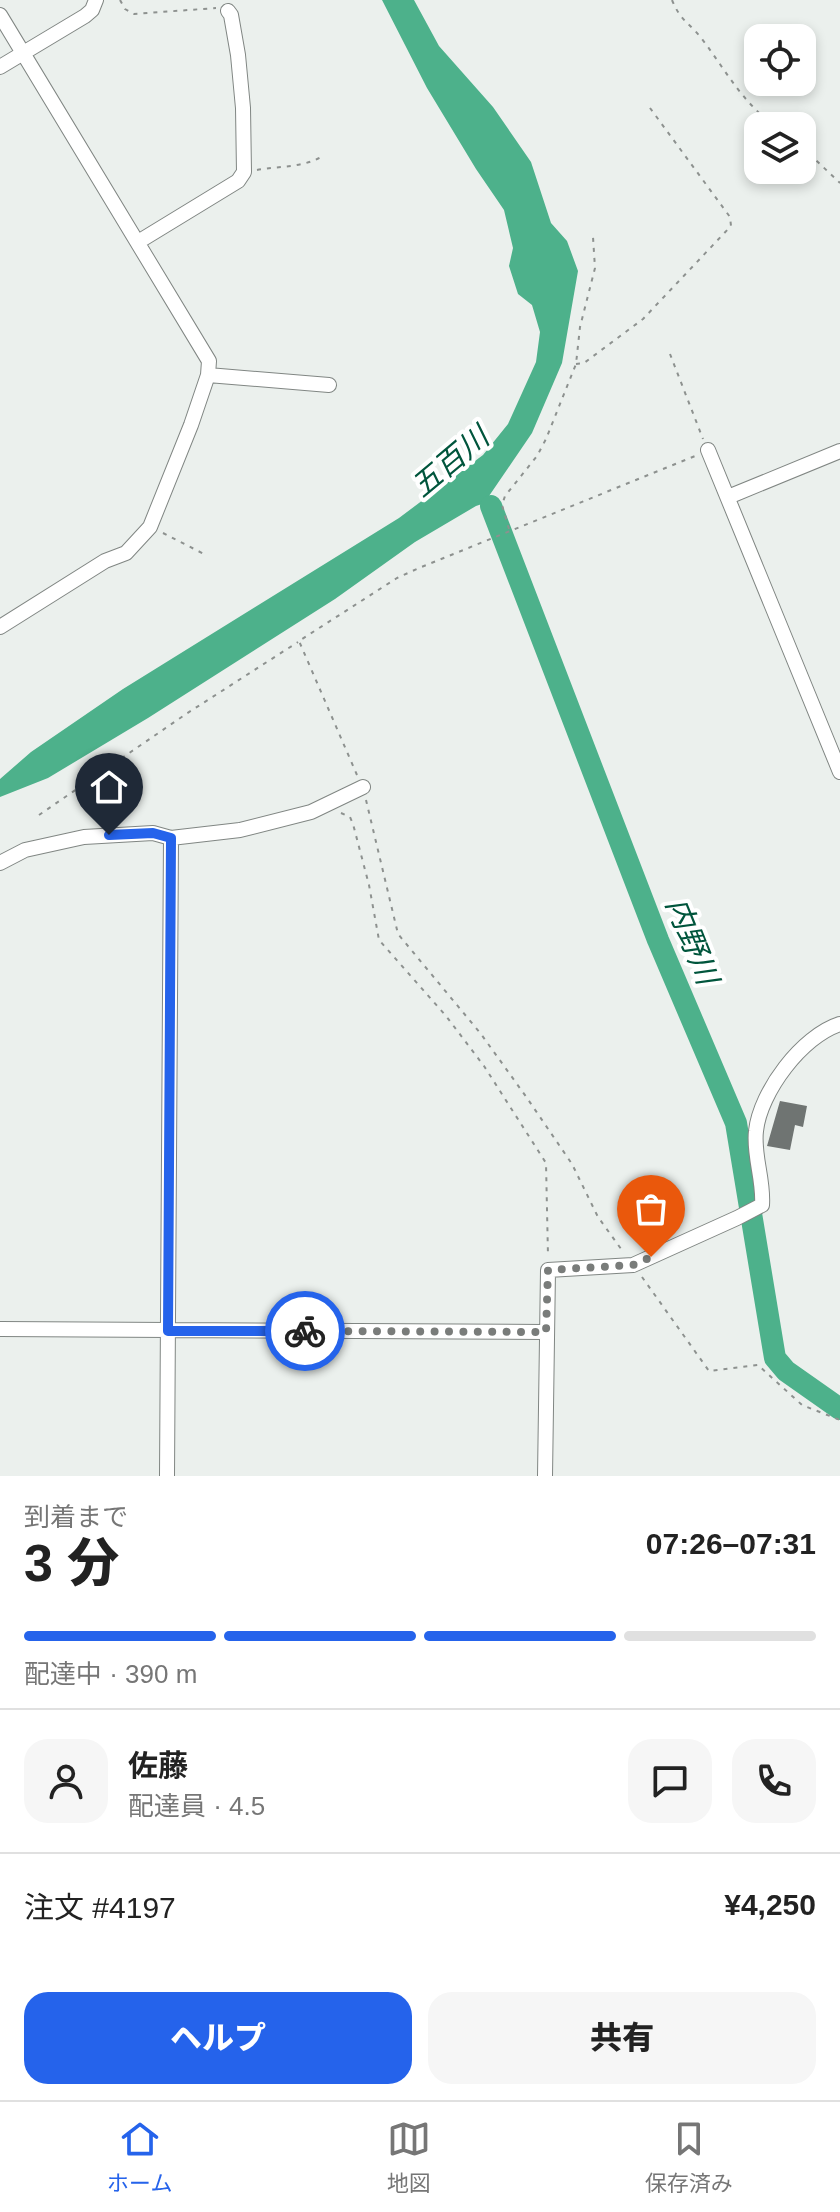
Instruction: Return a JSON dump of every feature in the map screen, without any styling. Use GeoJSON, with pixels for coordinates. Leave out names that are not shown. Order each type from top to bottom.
{"type":"FeatureCollection","features":[{"type":"Feature","properties":{"kind":"street"},"geometry":{"type":"LineString","coordinates":[[0,67],[85,16],[96,0]]}},
{"type":"Feature","properties":{"kind":"street"},"geometry":{"type":"LineString","coordinates":[[138,242],[238,181],[244,172],[238,55],[228,11]]}},
{"type":"Feature","properties":{"kind":"street"},"geometry":{"type":"LineString","coordinates":[[0,15],[209,361],[208,375],[150,527],[126,553],[105,561],[0,627]]}},
{"type":"Feature","properties":{"kind":"street"},"geometry":{"type":"LineString","coordinates":[[208,375],[329,385]]}},
{"type":"Feature","properties":{"kind":"street"},"geometry":{"type":"LineString","coordinates":[[708,450],[840,772]]}},
{"type":"Feature","properties":{"kind":"street"},"geometry":{"type":"LineString","coordinates":[[728,497],[840,451]]}},
{"type":"Feature","properties":{"kind":"street"},"geometry":{"type":"LineString","coordinates":[[0,863],[25,850],[84,837],[153,833],[171,838],[240,830],[311,812],[363,787]]}},
{"type":"Feature","properties":{"kind":"street"},"geometry":{"type":"LineString","coordinates":[[167,1476],[171,838]]}},
{"type":"Feature","properties":{"kind":"street"},"geometry":{"type":"LineString","coordinates":[[545,1476],[548,1270],[633,1265],[762,1205],[756,1139],[761,1113],[787,1064],[817,1037],[840,1024]]}},
{"type":"Feature","properties":{"kind":"street"},"geometry":{"type":"LineString","coordinates":[[0,1329],[546,1332]]}},
{"type":"Feature","properties":{"kind":"path"},"geometry":{"type":"LineString","coordinates":[[120,0],[125,9],[134,14],[214,8],[228,11]]}},
{"type":"Feature","properties":{"kind":"path"},"geometry":{"type":"LineString","coordinates":[[672,0],[678,14],[701,37],[741,95],[760,112]]}},
{"type":"Feature","properties":{"kind":"path"},"geometry":{"type":"LineString","coordinates":[[576,364],[584,363],[643,319],[731,226],[730,217],[650,108]]}},
{"type":"Feature","properties":{"kind":"path"},"geometry":{"type":"LineString","coordinates":[[244,172],[311,163],[321,157]]}},
{"type":"Feature","properties":{"kind":"path"},"geometry":{"type":"LineString","coordinates":[[816,160],[840,183]]}},
{"type":"Feature","properties":{"kind":"path"},"geometry":{"type":"LineString","coordinates":[[510,531],[502,505],[505,496],[537,456],[576,364],[580,327],[595,268],[593,237]]}},
{"type":"Feature","properties":{"kind":"path"},"geometry":{"type":"LineString","coordinates":[[39,815],[175,722],[397,578],[652,476],[708,450],[670,354]]}},
{"type":"Feature","properties":{"kind":"path"},"geometry":{"type":"LineString","coordinates":[[150,527],[204,554]]}},
{"type":"Feature","properties":{"kind":"path"},"geometry":{"type":"LineString","coordinates":[[299,641],[363,787],[398,934],[481,1034],[527,1098],[572,1164],[598,1217],[709,1371],[758,1365],[802,1405],[840,1420]]}},
{"type":"Feature","properties":{"kind":"path"},"geometry":{"type":"LineString","coordinates":[[340,813],[350,817],[353,824],[379,940],[446,1016],[484,1066],[546,1163],[548,1270]]}},
{"type":"Feature","properties":{"kind":"shaded area"},"geometry":{"type":"Polygon","coordinates":[[[382,0],[414,0],[439,46],[493,107],[531,162],[551,223],[567,241],[578,271],[562,363],[532,433],[489,496],[503,533],[499,534],[485,503],[476,506],[415,542],[335,599],[148,718],[48,778],[0,797],[0,779],[31,752],[123,689],[399,518],[483,455],[508,424],[536,362],[540,332],[532,305],[518,294],[509,266],[513,248],[504,210],[427,88],[382,0]]]}},
{"type":"Feature","properties":{"kind":"building"},"geometry":{"type":"Polygon","coordinates":[[[780,1101],[807,1106],[803,1127],[795,1125],[790,1150],[767,1146],[780,1101]]]}},
{"type":"Feature","properties":{"kind":"waterway","name":"内野川"},"geometry":{"type":"LineString","coordinates":[[491,506],[658,940],[736,1123],[775,1358],[786,1371],[840,1409]]}},
{"type":"Feature","properties":{"kind":"way so far"},"geometry":{"type":"LineString","coordinates":[[305,1331],[546,1332],[548,1270],[633,1265],[651,1257]]}},
{"type":"Feature","properties":{"kind":"route"},"geometry":{"type":"LineString","coordinates":[[109,835],[153,833],[171,838],[168,1331],[305,1331]]}},
{"type":"Feature","properties":{"kind":"water label","name":"五百川"},"geometry":{"type":"Point","coordinates":[450,462]}}]}
